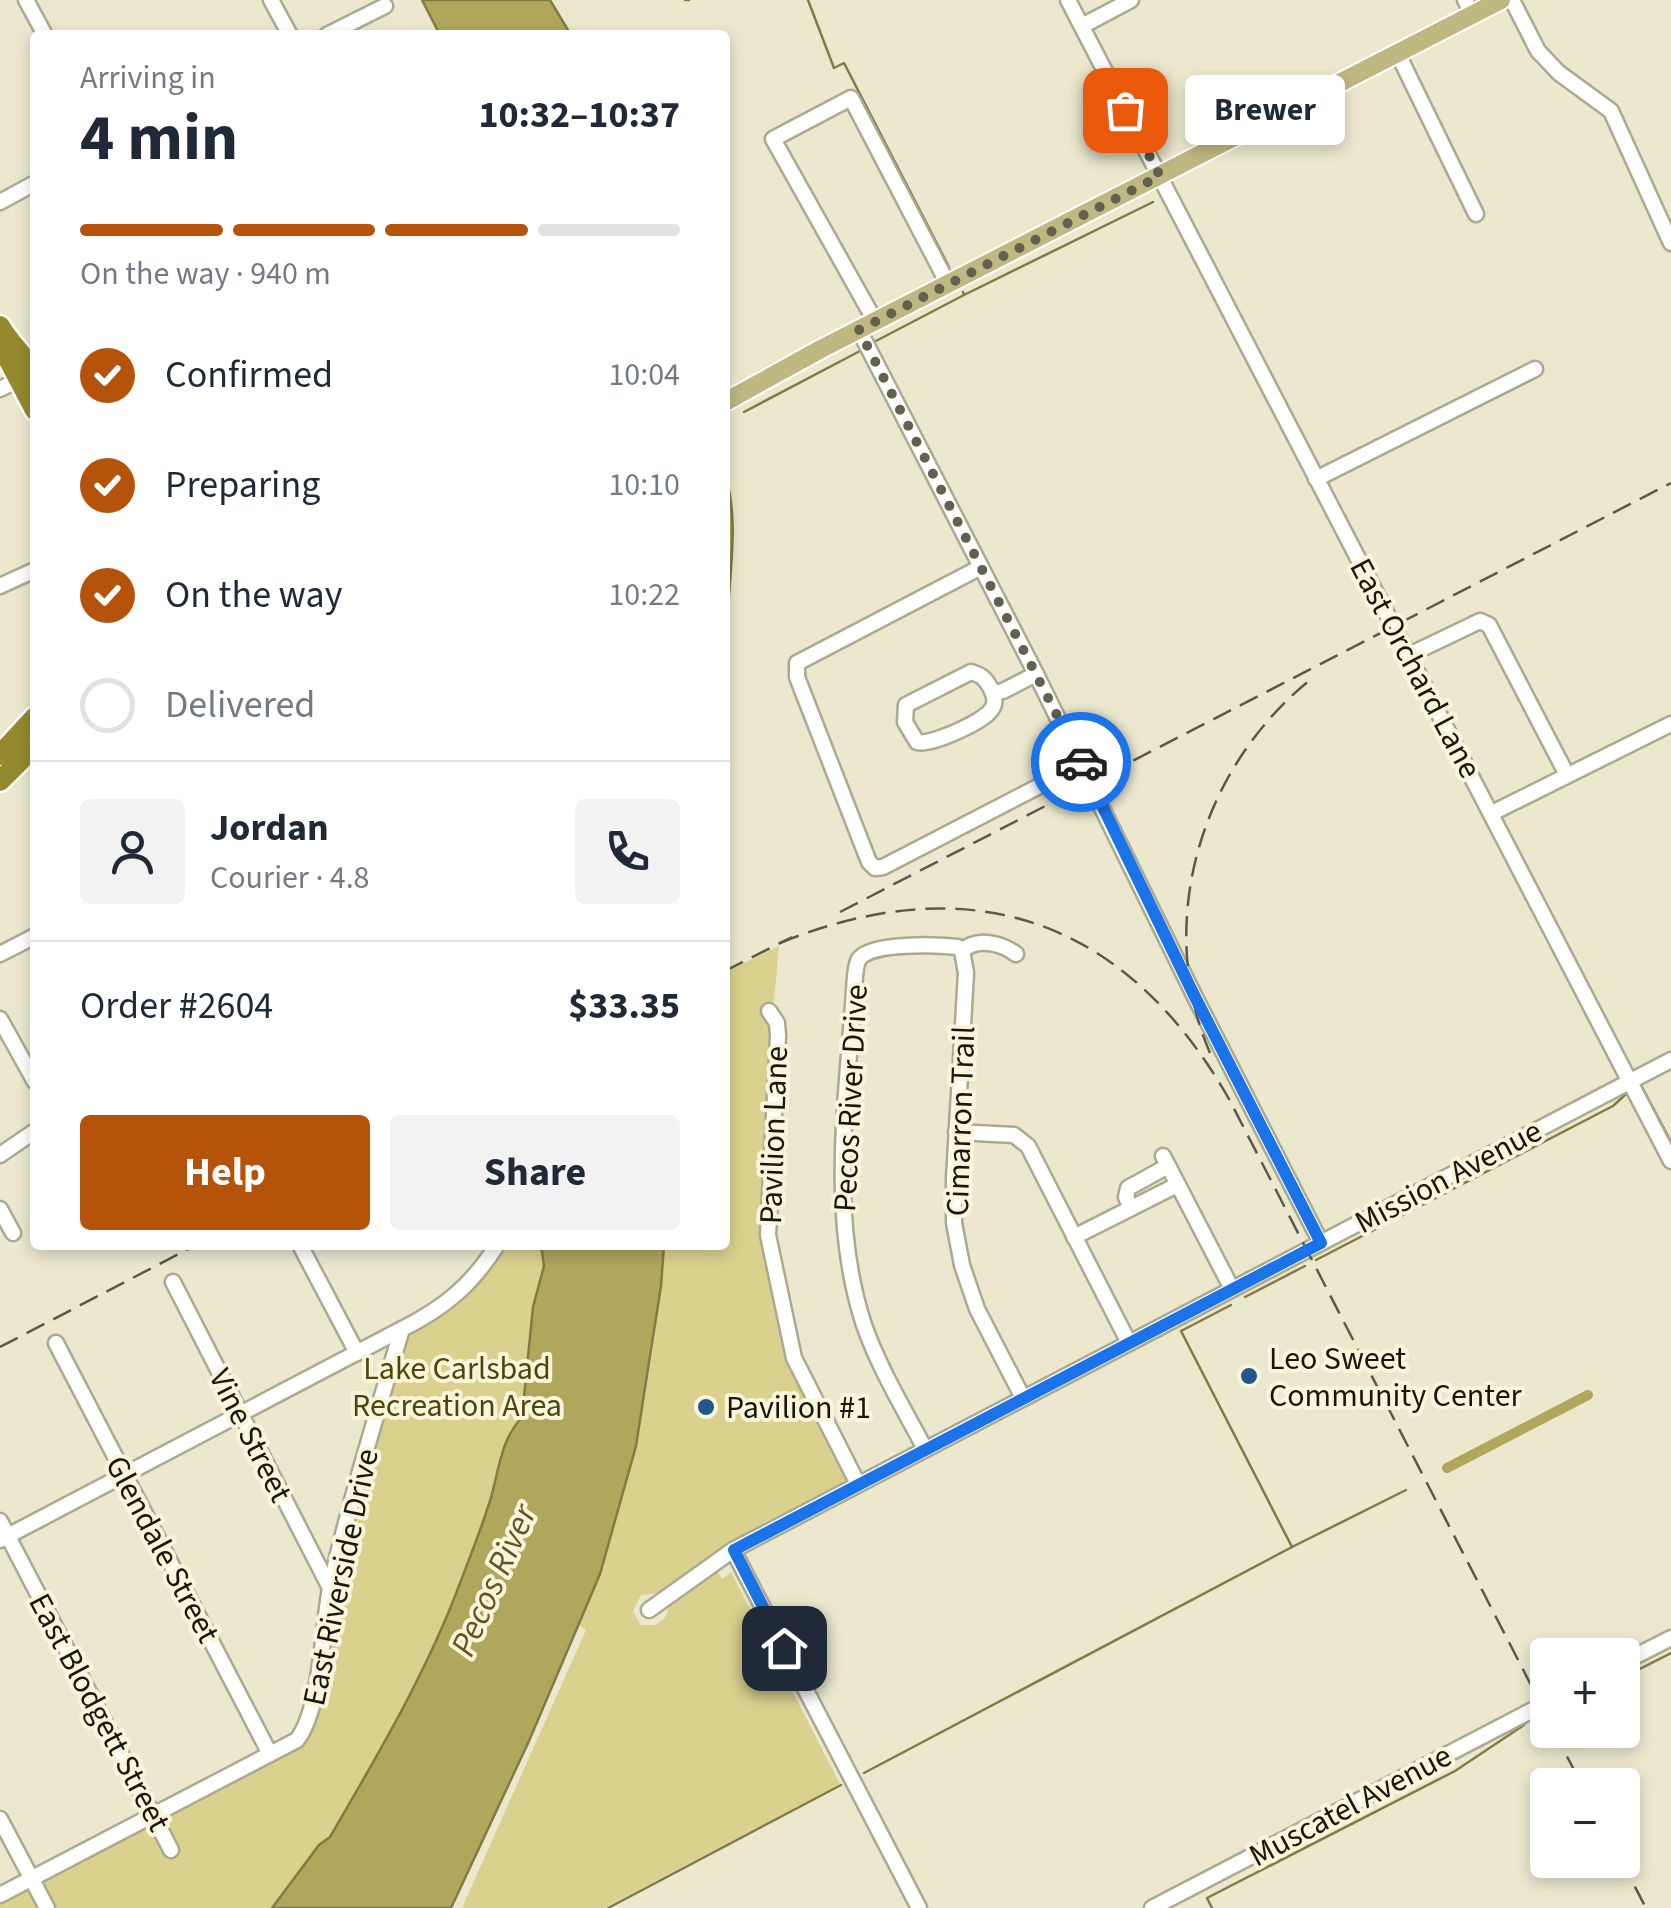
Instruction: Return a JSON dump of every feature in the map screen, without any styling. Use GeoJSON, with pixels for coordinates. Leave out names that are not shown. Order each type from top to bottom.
{"type":"FeatureCollection","features":[{"type":"Feature","properties":{"kind":"highway"},"geometry":{"type":"LineString","coordinates":[[4,333],[6,355],[24,377]]}},
{"type":"Feature","properties":{"kind":"highway"},"geometry":{"type":"LineString","coordinates":[[0,755],[30,732]]}},
{"type":"Feature","properties":{"kind":"highway"},"geometry":{"type":"LineString","coordinates":[[0,780],[30,733]]}},
{"type":"Feature","properties":{"kind":"main road"},"geometry":{"type":"LineString","coordinates":[[730,399],[867,325],[1398,54],[1469,7],[1501,0]]}},
{"type":"Feature","properties":{"kind":"street"},"geometry":{"type":"LineString","coordinates":[[26,0],[42,30]]}},
{"type":"Feature","properties":{"kind":"street"},"geometry":{"type":"LineString","coordinates":[[272,0],[287,30]]}},
{"type":"Feature","properties":{"kind":"street","name":"East Orchard Lane"},"geometry":{"type":"LineString","coordinates":[[1068,0],[1671,1160]]}},
{"type":"Feature","properties":{"kind":"street"},"geometry":{"type":"LineString","coordinates":[[1082,26],[1131,0]]}},
{"type":"Feature","properties":{"kind":"street"},"geometry":{"type":"LineString","coordinates":[[1512,0],[1538,52],[1610,111],[1671,243]]}},
{"type":"Feature","properties":{"kind":"street"},"geometry":{"type":"LineString","coordinates":[[337,30],[385,6]]}},
{"type":"Feature","properties":{"kind":"street"},"geometry":{"type":"LineString","coordinates":[[1398,54],[1476,214]]}},
{"type":"Feature","properties":{"kind":"street"},"geometry":{"type":"LineString","coordinates":[[948,284],[852,98],[773,139],[867,325],[981,566],[1321,1243]]}},
{"type":"Feature","properties":{"kind":"street"},"geometry":{"type":"LineString","coordinates":[[0,202],[30,186]]}},
{"type":"Feature","properties":{"kind":"street"},"geometry":{"type":"LineString","coordinates":[[1316,479],[1535,369]]}},
{"type":"Feature","properties":{"kind":"street"},"geometry":{"type":"LineString","coordinates":[[981,566],[797,664],[797,677],[869,862],[875,868],[883,867],[1082,764]]}},
{"type":"Feature","properties":{"kind":"street"},"geometry":{"type":"LineString","coordinates":[[0,586],[30,572]]}},
{"type":"Feature","properties":{"kind":"street"},"geometry":{"type":"LineString","coordinates":[[1408,656],[1480,621],[1489,625],[1567,775]]}},
{"type":"Feature","properties":{"kind":"street"},"geometry":{"type":"LineString","coordinates":[[967,672],[982,676],[993,693],[994,704],[988,714],[931,744],[917,742],[905,722],[904,708],[912,700],[967,672]]}},
{"type":"Feature","properties":{"kind":"street"},"geometry":{"type":"LineString","coordinates":[[993,693],[1036,674]]}},
{"type":"Feature","properties":{"kind":"street"},"geometry":{"type":"LineString","coordinates":[[1492,814],[1671,724]]}},
{"type":"Feature","properties":{"kind":"street"},"geometry":{"type":"LineString","coordinates":[[0,954],[30,939]]}},
{"type":"Feature","properties":{"kind":"street","name":"Pecos River Drive"},"geometry":{"type":"LineString","coordinates":[[925,1449],[864,1325],[846,1242],[842,1194],[856,964],[867,953],[921,945],[958,947],[962,952],[968,945],[984,943],[1006,947],[1016,954]]}},
{"type":"Feature","properties":{"kind":"street","name":"Cimarron Trail"},"geometry":{"type":"LineString","coordinates":[[962,952],[966,973],[953,1210],[962,1265],[976,1309],[1023,1398]]}},
{"type":"Feature","properties":{"kind":"street","name":"Pavilion Lane"},"geometry":{"type":"LineString","coordinates":[[770,1011],[777,1023],[778,1036],[768,1236],[794,1358],[858,1484]]}},
{"type":"Feature","properties":{"kind":"street"},"geometry":{"type":"LineString","coordinates":[[0,1019],[30,1073]]}},
{"type":"Feature","properties":{"kind":"street","name":"Mission Avenue"},"geometry":{"type":"LineString","coordinates":[[649,1610],[734,1550],[1671,1060]]}},
{"type":"Feature","properties":{"kind":"street"},"geometry":{"type":"LineString","coordinates":[[956,1132],[1014,1135],[1022,1140],[1129,1343]]}},
{"type":"Feature","properties":{"kind":"street"},"geometry":{"type":"LineString","coordinates":[[0,1156],[30,1135]]}},
{"type":"Feature","properties":{"kind":"street"},"geometry":{"type":"LineString","coordinates":[[1131,1208],[1126,1197],[1128,1188],[1165,1162],[1232,1289]]}},
{"type":"Feature","properties":{"kind":"street"},"geometry":{"type":"LineString","coordinates":[[1074,1237],[1177,1185]]}},
{"type":"Feature","properties":{"kind":"street"},"geometry":{"type":"LineString","coordinates":[[0,1209],[12,1233]]}},
{"type":"Feature","properties":{"kind":"street"},"geometry":{"type":"LineString","coordinates":[[303,1250],[357,1354]]}},
{"type":"Feature","properties":{"kind":"street"},"geometry":{"type":"LineString","coordinates":[[4,1538],[450,1302],[474,1278],[494,1250]]}},
{"type":"Feature","properties":{"kind":"street","name":"Vine Street"},"geometry":{"type":"LineString","coordinates":[[172,1282],[330,1588]]}},
{"type":"Feature","properties":{"kind":"street","name":"East Riverside Drive"},"geometry":{"type":"LineString","coordinates":[[0,1895],[297,1740],[309,1717],[330,1588],[402,1329]]}},
{"type":"Feature","properties":{"kind":"street","name":"Glendale Street"},"geometry":{"type":"LineString","coordinates":[[56,1343],[270,1754]]}},
{"type":"Feature","properties":{"kind":"street","name":"East Blodgett Street"},"geometry":{"type":"LineString","coordinates":[[0,1521],[4,1538],[172,1850]]}},
{"type":"Feature","properties":{"kind":"street"},"geometry":{"type":"LineString","coordinates":[[734,1550],[919,1908]]}},
{"type":"Feature","properties":{"kind":"street"},"geometry":{"type":"LineString","coordinates":[[1640,1654],[1671,1638]]}},
{"type":"Feature","properties":{"kind":"street","name":"Muscatel Avenue"},"geometry":{"type":"LineString","coordinates":[[1152,1908],[1530,1711]]}},
{"type":"Feature","properties":{"kind":"street"},"geometry":{"type":"LineString","coordinates":[[0,1819],[47,1908]]}},
{"type":"Feature","properties":{"kind":"green space"},"geometry":{"type":"Polygon","coordinates":[[[779,946],[762,1235],[788,1359],[846,1481],[745,1533],[661,1593],[641,1595],[633,1611],[641,1625],[655,1625],[665,1618],[671,1602],[716,1570],[722,1579],[731,1572],[840,1784],[604,1908],[462,1908],[586,1630],[579,1625],[612,1533],[637,1439],[654,1342],[664,1250],[730,1250],[730,970],[779,946]]]}},
{"type":"Feature","properties":{"kind":"green space","name":"Lake Carlsbad Recreation Area"},"geometry":{"type":"Polygon","coordinates":[[[492,1250],[542,1250],[544,1266],[533,1307],[522,1417],[500,1455],[481,1527],[430,1655],[330,1837],[319,1845],[272,1908],[0,1908],[0,1895],[301,1735],[330,1588],[402,1329],[435,1312],[492,1250]]]}},
{"type":"Feature","properties":{"kind":"water"},"geometry":{"type":"Polygon","coordinates":[[[422,0],[550,0],[568,30],[437,30],[422,0]]]}},
{"type":"Feature","properties":{"kind":"water"},"geometry":{"type":"Polygon","coordinates":[[[730,500],[733,525],[730,586],[730,500]]]}},
{"type":"Feature","properties":{"kind":"water","name":"Pecos River"},"geometry":{"type":"Polygon","coordinates":[[[542,1250],[664,1250],[636,1446],[600,1574],[529,1741],[451,1908],[272,1908],[319,1845],[330,1837],[380,1751],[440,1632],[486,1514],[505,1446],[522,1417],[533,1307],[544,1266],[542,1250]]]}},
{"type":"Feature","properties":{"kind":"waterway"},"geometry":{"type":"LineString","coordinates":[[808,0],[834,68],[844,63],[949,267]]}},
{"type":"Feature","properties":{"kind":"waterway"},"geometry":{"type":"LineString","coordinates":[[964,295],[1153,202]]}},
{"type":"Feature","properties":{"kind":"waterway"},"geometry":{"type":"LineString","coordinates":[[874,342],[964,295],[963,292]]}},
{"type":"Feature","properties":{"kind":"waterway"},"geometry":{"type":"LineString","coordinates":[[744,412],[860,351]]}},
{"type":"Feature","properties":{"kind":"waterway"},"geometry":{"type":"LineString","coordinates":[[1642,1087],[1671,1142]]}},
{"type":"Feature","properties":{"kind":"waterway"},"geometry":{"type":"LineString","coordinates":[[1316,1260],[1613,1106],[1626,1094]]}},
{"type":"Feature","properties":{"kind":"waterway"},"geometry":{"type":"LineString","coordinates":[[1245,1297],[1305,1266]]}},
{"type":"Feature","properties":{"kind":"waterway"},"geometry":{"type":"LineString","coordinates":[[1231,1305],[1181,1331],[1292,1547],[1406,1490]]}},
{"type":"Feature","properties":{"kind":"waterway"},"geometry":{"type":"LineString","coordinates":[[1447,1468],[1588,1395]]}},
{"type":"Feature","properties":{"kind":"waterway"},"geometry":{"type":"LineString","coordinates":[[864,1773],[1292,1547]]}},
{"type":"Feature","properties":{"kind":"waterway"},"geometry":{"type":"LineString","coordinates":[[1640,1669],[1671,1653]]}},
{"type":"Feature","properties":{"kind":"waterway"},"geometry":{"type":"LineString","coordinates":[[1212,1908],[1207,1898],[1455,1771],[1524,1725]]}},
{"type":"Feature","properties":{"kind":"waterway"},"geometry":{"type":"LineString","coordinates":[[608,1908],[841,1785]]}},
{"type":"Feature","properties":{"kind":"railway"},"geometry":{"type":"LineString","coordinates":[[840,912],[1671,483]]}},
{"type":"Feature","properties":{"kind":"railway"},"geometry":{"type":"LineString","coordinates":[[1210,1053],[1194,1003],[1187,952],[1188,901],[1198,850],[1216,802],[1241,757],[1272,716],[1310,680]]}},
{"type":"Feature","properties":{"kind":"railway"},"geometry":{"type":"LineString","coordinates":[[780,943],[850,920],[917,909],[980,911],[1038,925],[1093,950],[1143,988],[1188,1038],[1229,1099],[1530,1683]]}},
{"type":"Feature","properties":{"kind":"railway"},"geometry":{"type":"LineString","coordinates":[[730,968],[792,937]]}},
{"type":"Feature","properties":{"kind":"railway"},"geometry":{"type":"LineString","coordinates":[[0,1347],[186,1250]]}},
{"type":"Feature","properties":{"kind":"railway"},"geometry":{"type":"LineString","coordinates":[[1562,1748],[1573,1768]]}},
{"type":"Feature","properties":{"kind":"railway"},"geometry":{"type":"LineString","coordinates":[[1630,1878],[1646,1908]]}},
{"type":"Feature","properties":{"kind":"way so far"},"geometry":{"type":"LineString","coordinates":[[1081,762],[859,330],[1160,176],[1125,110]]}},
{"type":"Feature","properties":{"kind":"place","name":"Brewer"},"geometry":{"type":"Point","coordinates":[1125,110]}},
{"type":"Feature","properties":{"kind":"place","name":"Leo Sweet Community Center"},"geometry":{"type":"Point","coordinates":[1249,1376]}},
{"type":"Feature","properties":{"kind":"place","name":"Pavilion #1"},"geometry":{"type":"Point","coordinates":[706,1407]}},
{"type":"Feature","properties":{"kind":"route"},"geometry":{"type":"LineString","coordinates":[[784,1648],[734,1550],[1321,1243],[1081,762]]}}]}
